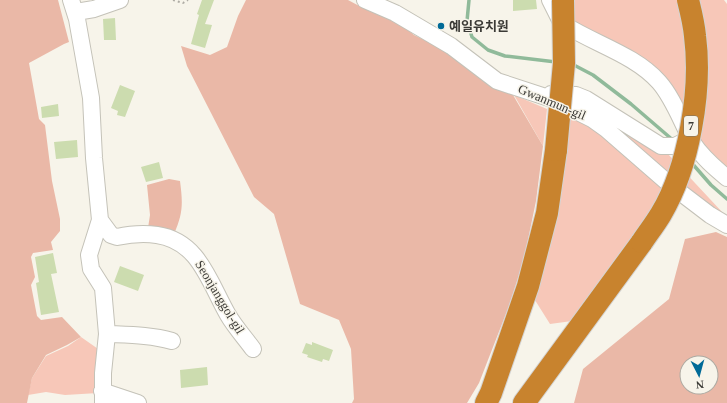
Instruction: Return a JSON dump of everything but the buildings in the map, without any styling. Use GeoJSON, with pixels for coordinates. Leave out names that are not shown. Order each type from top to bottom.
{"type":"FeatureCollection","features":[{"type":"Feature","properties":{"kind":"highway"},"geometry":{"type":"LineString","coordinates":[[488,398],[528,286],[547,213],[556,150],[564,63],[563,0]]}},
{"type":"Feature","properties":{"kind":"highway","name":"7"},"geometry":{"type":"LineString","coordinates":[[524,403],[642,242],[661,214],[678,178],[689,144],[695,103],[697,65],[695,37],[688,0]]}},
{"type":"Feature","properties":{"kind":"street"},"geometry":{"type":"LineString","coordinates":[[120,0],[94,9],[74,6],[91,98],[92,131],[100,220],[90,250],[89,261],[91,269],[103,288],[107,334],[102,373],[103,397],[138,403]]}},
{"type":"Feature","properties":{"kind":"street","name":"Gwanmun-gil"},"geometry":{"type":"LineString","coordinates":[[365,0],[395,13],[451,46],[497,81],[552,99],[592,119],[606,129],[673,187],[710,215],[727,225]]}},
{"type":"Feature","properties":{"kind":"street"},"geometry":{"type":"LineString","coordinates":[[550,0],[560,20],[566,25],[649,72],[660,83],[682,143],[705,158],[727,178]]}},
{"type":"Feature","properties":{"kind":"street"},"geometry":{"type":"LineString","coordinates":[[537,94],[566,94],[586,99],[661,146],[682,143]]}},
{"type":"Feature","properties":{"kind":"street","name":"Seonjanggol-gil"},"geometry":{"type":"LineString","coordinates":[[100,220],[114,237],[117,238],[143,233],[158,235],[174,239],[192,252],[231,320],[253,349]]}},
{"type":"Feature","properties":{"kind":"street"},"geometry":{"type":"LineString","coordinates":[[107,334],[144,335],[172,341]]}},
{"type":"Feature","properties":{"kind":"path"},"geometry":{"type":"LineString","coordinates":[[173,0],[182,3],[188,0]]}},
{"type":"Feature","properties":{"kind":"shaded area"},"geometry":{"type":"Polygon","coordinates":[[[0,0],[58,0],[69,42],[29,63],[39,119],[45,125],[52,181],[60,219],[60,231],[51,242],[53,250],[33,253],[31,257],[35,277],[31,285],[37,316],[41,320],[62,317],[81,337],[46,355],[32,378],[27,403],[0,403],[0,0]]]}},
{"type":"Feature","properties":{"kind":"shaded area"},"geometry":{"type":"Polygon","coordinates":[[[246,0],[348,0],[363,8],[397,21],[414,35],[437,46],[460,61],[489,84],[513,95],[543,146],[536,201],[524,259],[509,306],[479,383],[467,403],[352,403],[354,399],[351,349],[339,320],[300,304],[274,214],[254,197],[187,66],[181,46],[210,55],[227,47],[238,16],[246,0]]]}},
{"type":"Feature","properties":{"kind":"shaded area"},"geometry":{"type":"Polygon","coordinates":[[[573,0],[724,0],[727,4],[727,171],[700,143],[678,105],[573,22],[573,0]]]}},
{"type":"Feature","properties":{"kind":"shaded area"},"geometry":{"type":"Polygon","coordinates":[[[514,95],[547,109],[543,146],[514,95]]]}},
{"type":"Feature","properties":{"kind":"shaded area"},"geometry":{"type":"Polygon","coordinates":[[[574,99],[667,153],[723,213],[720,214],[574,99]]]}},
{"type":"Feature","properties":{"kind":"shaded area"},"geometry":{"type":"Polygon","coordinates":[[[570,118],[582,119],[664,186],[637,237],[572,321],[550,324],[533,297],[566,152],[570,118]]]}},
{"type":"Feature","properties":{"kind":"shaded area"},"geometry":{"type":"Polygon","coordinates":[[[169,179],[180,181],[181,189],[181,214],[174,234],[148,228],[150,215],[147,185],[169,179]]]}},
{"type":"Feature","properties":{"kind":"shaded area"},"geometry":{"type":"Polygon","coordinates":[[[716,232],[727,237],[727,403],[574,403],[583,369],[669,299],[685,239],[716,232]]]}},
{"type":"Feature","properties":{"kind":"shaded area"},"geometry":{"type":"Polygon","coordinates":[[[81,337],[101,351],[98,393],[65,395],[46,392],[28,395],[32,378],[46,356],[68,346],[81,337]]]}},
{"type":"Feature","properties":{"kind":"waterway"},"geometry":{"type":"LineString","coordinates":[[469,0],[467,21],[472,37],[488,50],[505,56],[556,62]]}},
{"type":"Feature","properties":{"kind":"waterway"},"geometry":{"type":"LineString","coordinates":[[572,64],[593,75],[631,104],[674,141]]}},
{"type":"Feature","properties":{"kind":"waterway"},"geometry":{"type":"LineString","coordinates":[[690,161],[711,185],[727,199]]}},
{"type":"Feature","properties":{"kind":"place","name":"예일유치원"},"geometry":{"type":"Point","coordinates":[441,26]}}]}
